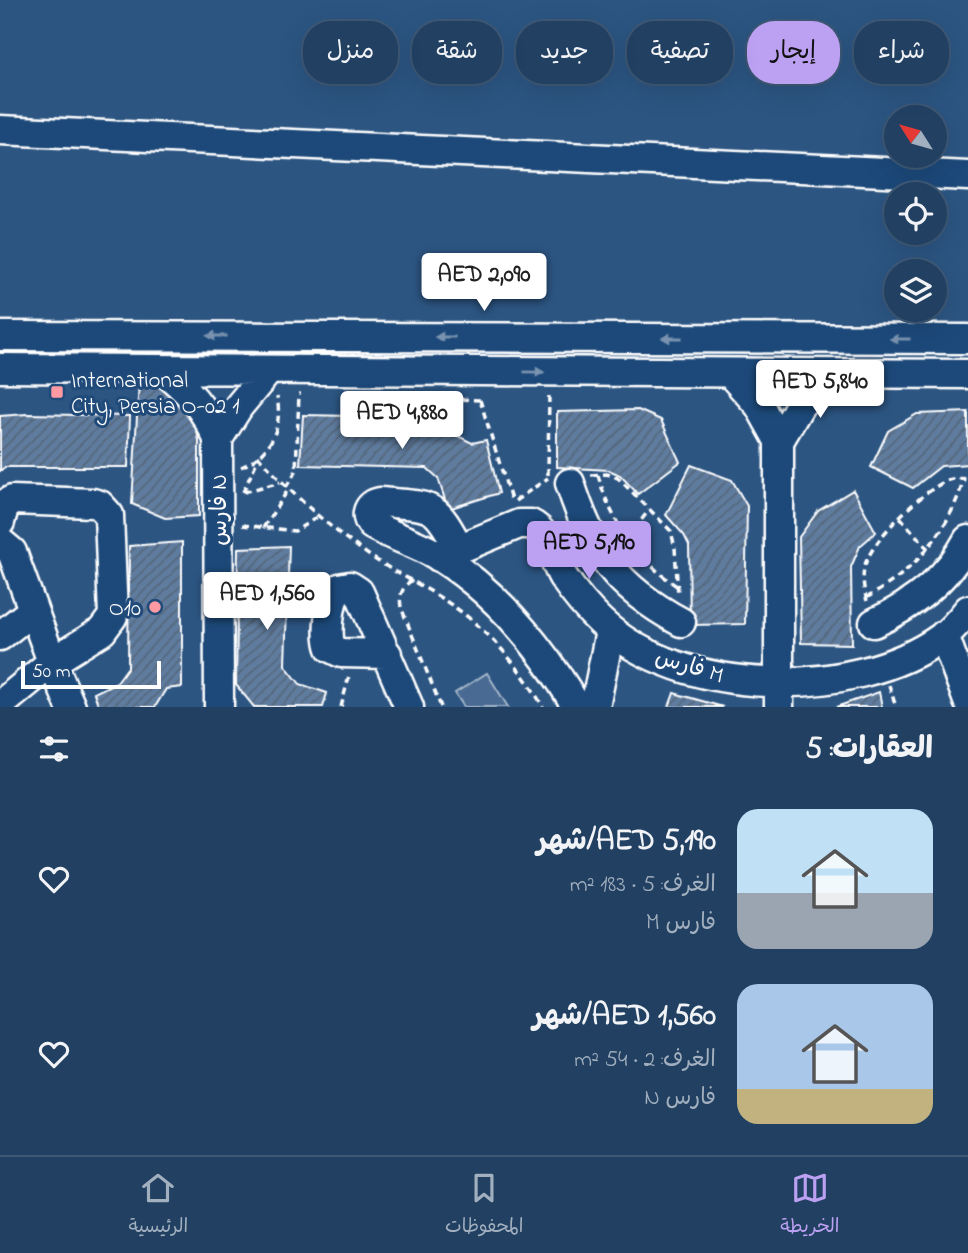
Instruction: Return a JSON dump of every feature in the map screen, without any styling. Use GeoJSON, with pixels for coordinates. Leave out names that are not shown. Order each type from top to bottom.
{"type":"FeatureCollection","features":[{"type":"Feature","properties":{"kind":"street"},"geometry":{"type":"LineString","coordinates":[[0,130],[968,176]]}},
{"type":"Feature","properties":{"kind":"street"},"geometry":{"type":"LineString","coordinates":[[0,335],[968,339]]}},
{"type":"Feature","properties":{"kind":"street"},"geometry":{"type":"LineString","coordinates":[[0,368],[266,373],[968,374]]}},
{"type":"Feature","properties":{"kind":"street","name":"فارس N"},"geometry":{"type":"LineString","coordinates":[[161,369],[195,399],[218,439],[219,707]]}},
{"type":"Feature","properties":{"kind":"street"},"geometry":{"type":"LineString","coordinates":[[218,439],[239,406],[266,373]]}},
{"type":"Feature","properties":{"kind":"street"},"geometry":{"type":"LineString","coordinates":[[731,374],[759,405],[779,441],[779,694]]}},
{"type":"Feature","properties":{"kind":"street"},"geometry":{"type":"LineString","coordinates":[[779,441],[800,405],[828,374]]}},
{"type":"Feature","properties":{"kind":"street"},"geometry":{"type":"LineString","coordinates":[[556,483],[608,565],[641,597],[681,622]]}},
{"type":"Feature","properties":{"kind":"street"},"geometry":{"type":"LineString","coordinates":[[0,522],[5,504],[12,500],[100,505],[109,515],[113,616],[102,631],[52,662],[0,705]]}},
{"type":"Feature","properties":{"kind":"street"},"geometry":{"type":"LineString","coordinates":[[516,514],[449,553],[546,657],[577,707]]}},
{"type":"Feature","properties":{"kind":"street","name":"فارس M"},"geometry":{"type":"LineString","coordinates":[[516,514],[542,531],[556,565],[575,592],[610,631],[654,656],[703,674],[779,694],[822,679],[883,666],[906,658],[944,635],[968,610]]}},
{"type":"Feature","properties":{"kind":"street"},"geometry":{"type":"LineString","coordinates":[[0,542],[12,552],[71,707]]}},
{"type":"Feature","properties":{"kind":"street"},"geometry":{"type":"LineString","coordinates":[[870,611],[906,606],[959,563]]}},
{"type":"Feature","properties":{"kind":"street"},"geometry":{"type":"LineString","coordinates":[[575,592],[608,565]]}},
{"type":"Feature","properties":{"kind":"street"},"geometry":{"type":"LineString","coordinates":[[387,654],[336,652],[329,643],[334,592],[344,586],[355,588],[359,592],[387,654],[408,706]]}},
{"type":"Feature","properties":{"kind":"street"},"geometry":{"type":"LineString","coordinates":[[0,636],[33,610]]}},
{"type":"Feature","properties":{"kind":"street"},"geometry":{"type":"LineString","coordinates":[[595,707],[610,631]]}},
{"type":"Feature","properties":{"kind":"street"},"geometry":{"type":"LineString","coordinates":[[944,635],[968,701]]}},
{"type":"Feature","properties":{"kind":"path"},"geometry":{"type":"LineString","coordinates":[[471,372],[516,514],[568,475],[607,474],[618,478],[671,531],[675,548],[681,622]]}},
{"type":"Feature","properties":{"kind":"path"},"geometry":{"type":"LineString","coordinates":[[549,372],[556,483]]}},
{"type":"Feature","properties":{"kind":"path"},"geometry":{"type":"LineString","coordinates":[[243,492],[259,457],[274,436],[278,418],[276,394],[266,373]]}},
{"type":"Feature","properties":{"kind":"path"},"geometry":{"type":"LineString","coordinates":[[263,528],[296,471],[299,394],[313,394]]}},
{"type":"Feature","properties":{"kind":"path"},"geometry":{"type":"LineString","coordinates":[[340,395],[480,400]]}},
{"type":"Feature","properties":{"kind":"path"},"geometry":{"type":"LineString","coordinates":[[218,470],[240,467],[259,457]]}},
{"type":"Feature","properties":{"kind":"path"},"geometry":{"type":"LineString","coordinates":[[259,457],[287,488],[363,551],[445,600],[487,635],[523,676],[543,707]]}},
{"type":"Feature","properties":{"kind":"path"},"geometry":{"type":"LineString","coordinates":[[598,475],[609,509],[627,539],[650,566],[678,587]]}},
{"type":"Feature","properties":{"kind":"path"},"geometry":{"type":"LineString","coordinates":[[870,611],[863,580],[867,559],[882,536],[900,517],[944,482],[966,479]]}},
{"type":"Feature","properties":{"kind":"path"},"geometry":{"type":"LineString","coordinates":[[870,611],[928,549],[950,516],[966,479]]}},
{"type":"Feature","properties":{"kind":"path"},"geometry":{"type":"LineString","coordinates":[[236,496],[281,482]]}},
{"type":"Feature","properties":{"kind":"path"},"geometry":{"type":"LineString","coordinates":[[608,565],[649,510]]}},
{"type":"Feature","properties":{"kind":"path"},"geometry":{"type":"LineString","coordinates":[[238,522],[245,526],[299,530],[319,516]]}},
{"type":"Feature","properties":{"kind":"path"},"geometry":{"type":"LineString","coordinates":[[900,517],[928,549],[959,563]]}},
{"type":"Feature","properties":{"kind":"path"},"geometry":{"type":"LineString","coordinates":[[412,580],[400,595],[401,607],[441,707]]}},
{"type":"Feature","properties":{"kind":"path"},"geometry":{"type":"LineString","coordinates":[[341,707],[355,653]]}},
{"type":"Feature","properties":{"kind":"shaded area"},"geometry":{"type":"Polygon","coordinates":[[[487,673],[508,707],[464,707],[455,693],[487,673]]]}},
{"type":"Feature","properties":{"kind":"building"},"geometry":{"type":"Polygon","coordinates":[[[151,380],[177,394],[194,420],[199,440],[199,516],[165,518],[132,504],[139,381],[151,380]]]}},
{"type":"Feature","properties":{"kind":"building"},"geometry":{"type":"Polygon","coordinates":[[[638,410],[661,420],[680,462],[638,494],[620,475],[609,470],[557,467],[557,412],[638,410]]]}},
{"type":"Feature","properties":{"kind":"building"},"geometry":{"type":"Polygon","coordinates":[[[968,412],[968,464],[941,466],[913,488],[871,467],[888,431],[917,414],[968,412]]]}},
{"type":"Feature","properties":{"kind":"building"},"geometry":{"type":"Polygon","coordinates":[[[303,415],[452,418],[452,433],[472,443],[486,440],[499,493],[448,509],[438,478],[427,468],[300,465],[303,415]]]}},
{"type":"Feature","properties":{"kind":"building"},"geometry":{"type":"Polygon","coordinates":[[[0,416],[130,416],[128,467],[5,467],[0,471],[0,416]]]}},
{"type":"Feature","properties":{"kind":"building"},"geometry":{"type":"Polygon","coordinates":[[[691,465],[732,480],[747,506],[745,624],[690,625],[689,545],[684,535],[666,515],[691,465]]]}},
{"type":"Feature","properties":{"kind":"building"},"geometry":{"type":"Polygon","coordinates":[[[853,490],[876,532],[860,546],[851,567],[852,644],[801,643],[799,537],[818,511],[853,490]]]}},
{"type":"Feature","properties":{"kind":"building","name":"O10"},"geometry":{"type":"Polygon","coordinates":[[[182,542],[182,687],[166,689],[155,707],[99,707],[94,693],[117,682],[128,667],[129,546],[182,542]]]}},
{"type":"Feature","properties":{"kind":"building"},"geometry":{"type":"Polygon","coordinates":[[[289,546],[285,665],[300,684],[327,693],[323,707],[254,707],[236,685],[238,548],[289,546]]]}},
{"type":"Feature","properties":{"kind":"building"},"geometry":{"type":"Polygon","coordinates":[[[879,692],[882,707],[836,707],[879,692]]]}},
{"type":"Feature","properties":{"kind":"building"},"geometry":{"type":"Polygon","coordinates":[[[674,693],[723,707],[669,707],[674,693]]]}},
{"type":"Feature","properties":{"kind":"place","name":"International City, Persia O-02 1"},"geometry":{"type":"Point","coordinates":[57,392]}},
{"type":"Feature","properties":{"kind":"place","name":"O10"},"geometry":{"type":"Point","coordinates":[155,607]}}]}
